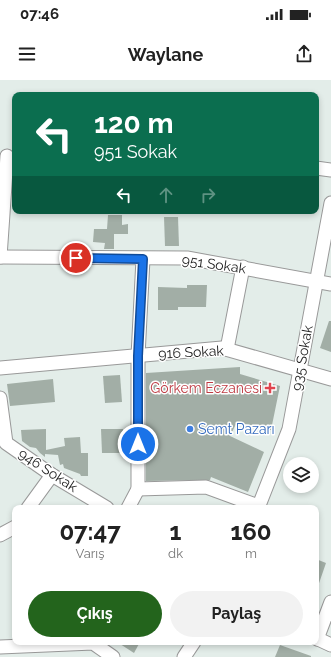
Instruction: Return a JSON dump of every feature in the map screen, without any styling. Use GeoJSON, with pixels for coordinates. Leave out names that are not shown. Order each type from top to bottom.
{"type":"FeatureCollection","features":[{"type":"Feature","properties":{"kind":"street"},"geometry":{"type":"LineString","coordinates":[[0,257],[7,156]]}},
{"type":"Feature","properties":{"kind":"street"},"geometry":{"type":"LineString","coordinates":[[319,168],[331,170]]}},
{"type":"Feature","properties":{"kind":"street","name":"935 Sokak"},"geometry":{"type":"LineString","coordinates":[[259,505],[289,429],[331,203]]}},
{"type":"Feature","properties":{"kind":"street","name":"951 Sokak"},"geometry":{"type":"LineString","coordinates":[[0,257],[143,259],[186,258],[316,280],[331,284]]}},
{"type":"Feature","properties":{"kind":"street"},"geometry":{"type":"LineString","coordinates":[[130,505],[138,489],[138,356],[143,259]]}},
{"type":"Feature","properties":{"kind":"street"},"geometry":{"type":"LineString","coordinates":[[227,349],[243,267]]}},
{"type":"Feature","properties":{"kind":"street","name":"916 Sokak"},"geometry":{"type":"LineString","coordinates":[[0,368],[222,348],[331,379]]}},
{"type":"Feature","properties":{"kind":"street","name":"946 Sokak"},"geometry":{"type":"LineString","coordinates":[[0,398],[6,443],[52,475],[102,505]]}},
{"type":"Feature","properties":{"kind":"street"},"geometry":{"type":"LineString","coordinates":[[30,505],[52,475]]}},
{"type":"Feature","properties":{"kind":"street"},"geometry":{"type":"LineString","coordinates":[[138,489],[206,487],[253,505]]}},
{"type":"Feature","properties":{"kind":"street"},"geometry":{"type":"LineString","coordinates":[[0,535],[12,529]]}},
{"type":"Feature","properties":{"kind":"street"},"geometry":{"type":"LineString","coordinates":[[319,634],[331,602]]}},
{"type":"Feature","properties":{"kind":"street"},"geometry":{"type":"LineString","coordinates":[[319,640],[331,645]]}},
{"type":"Feature","properties":{"kind":"street"},"geometry":{"type":"LineString","coordinates":[[0,648],[40,645]]}},
{"type":"Feature","properties":{"kind":"street"},"geometry":{"type":"LineString","coordinates":[[96,645],[113,657]]}},
{"type":"Feature","properties":{"kind":"street"},"geometry":{"type":"LineString","coordinates":[[184,657],[192,645]]}},
{"type":"Feature","properties":{"kind":"building"},"geometry":{"type":"Polygon","coordinates":[[[108,215],[122,215],[122,225],[128,224],[128,234],[114,234],[114,249],[104,249],[105,243],[93,242],[94,229],[107,229],[108,215]]]}},
{"type":"Feature","properties":{"kind":"building"},"geometry":{"type":"Polygon","coordinates":[[[164,217],[178,217],[179,246],[165,246],[164,217]]]}},
{"type":"Feature","properties":{"kind":"building"},"geometry":{"type":"Polygon","coordinates":[[[187,285],[207,285],[206,307],[178,307],[178,310],[158,310],[158,287],[187,288],[187,285]]]}},
{"type":"Feature","properties":{"kind":"building"},"geometry":{"type":"Polygon","coordinates":[[[329,321],[331,321],[331,352],[320,348],[329,321]]]}},
{"type":"Feature","properties":{"kind":"building","name":"Semt Pazarı"},"geometry":{"type":"Polygon","coordinates":[[[240,367],[240,374],[280,386],[271,430],[237,422],[230,436],[264,452],[248,492],[211,477],[210,480],[146,481],[146,373],[240,367]]]}},
{"type":"Feature","properties":{"kind":"building"},"geometry":{"type":"Polygon","coordinates":[[[120,375],[122,402],[105,403],[103,376],[120,375]]]}},
{"type":"Feature","properties":{"kind":"building"},"geometry":{"type":"Polygon","coordinates":[[[53,379],[55,402],[10,406],[7,384],[53,379]]]}},
{"type":"Feature","properties":{"kind":"building"},"geometry":{"type":"Polygon","coordinates":[[[46,429],[46,450],[65,446],[64,438],[80,437],[81,453],[88,453],[88,476],[81,476],[80,474],[64,468],[63,464],[60,465],[58,455],[45,454],[45,457],[36,448],[30,447],[22,441],[21,430],[46,429]]]}},
{"type":"Feature","properties":{"kind":"building"},"geometry":{"type":"Polygon","coordinates":[[[101,429],[123,429],[123,453],[102,453],[101,429]]]}},
{"type":"Feature","properties":{"kind":"building"},"geometry":{"type":"Polygon","coordinates":[[[319,560],[326,563],[319,583],[319,560]]]}},
{"type":"Feature","properties":{"kind":"building"},"geometry":{"type":"Polygon","coordinates":[[[122,645],[138,645],[134,653],[122,645]]]}},
{"type":"Feature","properties":{"kind":"building"},"geometry":{"type":"Polygon","coordinates":[[[280,645],[311,656],[311,657],[275,657],[280,645]]]}},
{"type":"Feature","properties":{"kind":"place","name":"Görkem Eczanesi"},"geometry":{"type":"Point","coordinates":[270,388]}},
{"type":"Feature","properties":{"kind":"place","name":"Semt Pazarı"},"geometry":{"type":"Point","coordinates":[190,429]}},
{"type":"Feature","properties":{"kind":"route"},"geometry":{"type":"LineString","coordinates":[[76,258],[143,259],[138,356],[138,444]]}}]}
